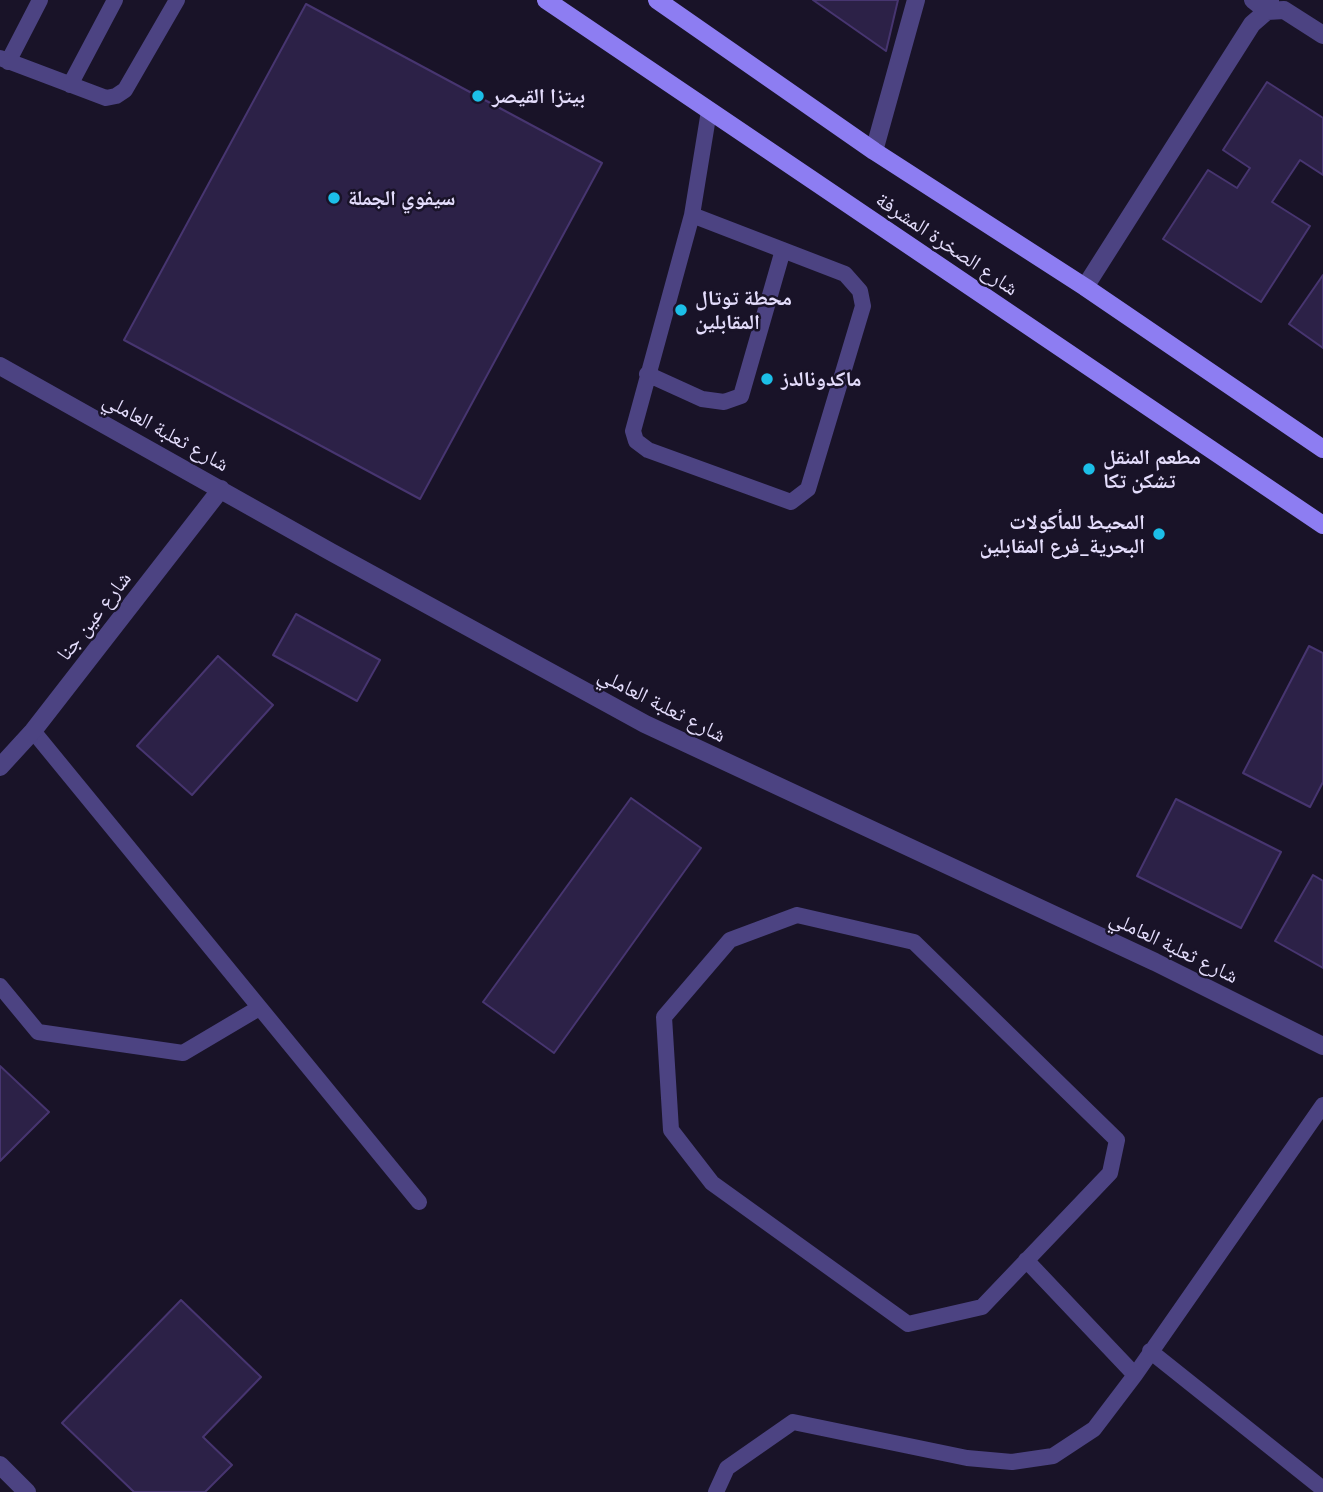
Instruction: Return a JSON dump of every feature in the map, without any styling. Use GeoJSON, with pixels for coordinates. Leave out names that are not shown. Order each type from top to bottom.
{"type":"FeatureCollection","features":[{"type":"Feature","properties":{"kind":"main road","name":"شارع الصخرة المشرفة"},"geometry":{"type":"LineString","coordinates":[[546,0],[1323,525]]}},
{"type":"Feature","properties":{"kind":"main road","name":"شارع الصخرة المشرفة"},"geometry":{"type":"LineString","coordinates":[[657,0],[874,151],[1085,287],[1323,450]]}},
{"type":"Feature","properties":{"kind":"street"},"geometry":{"type":"LineString","coordinates":[[874,151],[916,0]]}},
{"type":"Feature","properties":{"kind":"street"},"geometry":{"type":"LineString","coordinates":[[1085,287],[1264,4],[1284,10],[1323,35]]}},
{"type":"Feature","properties":{"kind":"street","name":"شارع ثعلبة العاملي"},"geometry":{"type":"LineString","coordinates":[[0,366],[645,724],[1155,962],[1323,1046]]}},
{"type":"Feature","properties":{"kind":"street","name":"شارع عين جنا"},"geometry":{"type":"LineString","coordinates":[[0,767],[33,731],[220,489]]}},
{"type":"Feature","properties":{"kind":"street"},"geometry":{"type":"LineString","coordinates":[[0,1465],[27,1492]]}},
{"type":"Feature","properties":{"kind":"lane"},"geometry":{"type":"LineString","coordinates":[[40,0],[4,60],[106,98],[125,90],[177,0]]}},
{"type":"Feature","properties":{"kind":"lane"},"geometry":{"type":"LineString","coordinates":[[70,85],[115,0]]}},
{"type":"Feature","properties":{"kind":"lane"},"geometry":{"type":"LineString","coordinates":[[692,215],[845,274],[860,291],[863,306],[808,489],[791,502],[648,450],[636,441],[633,431],[692,215],[709,111]]}},
{"type":"Feature","properties":{"kind":"lane"},"geometry":{"type":"LineString","coordinates":[[647,374],[702,399],[724,402],[741,396],[783,250]]}},
{"type":"Feature","properties":{"kind":"lane"},"geometry":{"type":"LineString","coordinates":[[33,731],[419,1202]]}},
{"type":"Feature","properties":{"kind":"lane"},"geometry":{"type":"LineString","coordinates":[[797,915],[914,942],[1117,1140],[1110,1172],[1026,1260],[982,1307],[908,1324],[712,1183],[671,1130],[664,1017],[730,940],[797,915]]}},
{"type":"Feature","properties":{"kind":"lane"},"geometry":{"type":"LineString","coordinates":[[0,986],[38,1032],[183,1053],[259,1008]]}},
{"type":"Feature","properties":{"kind":"lane"},"geometry":{"type":"LineString","coordinates":[[716,1492],[727,1468],[793,1422],[967,1458],[1012,1462],[1053,1456],[1094,1429],[1135,1375],[1323,1105]]}},
{"type":"Feature","properties":{"kind":"lane"},"geometry":{"type":"LineString","coordinates":[[1026,1260],[1135,1375]]}},
{"type":"Feature","properties":{"kind":"lane"},"geometry":{"type":"LineString","coordinates":[[1150,1351],[1323,1489]]}},
{"type":"Feature","properties":{"kind":"building"},"geometry":{"type":"Polygon","coordinates":[[[813,0],[898,0],[886,51],[813,0]]]}},
{"type":"Feature","properties":{"kind":"building"},"geometry":{"type":"Polygon","coordinates":[[[306,4],[602,163],[420,499],[124,340],[306,4]]]}},
{"type":"Feature","properties":{"kind":"building"},"geometry":{"type":"Polygon","coordinates":[[[1267,82],[1323,118],[1323,175],[1300,160],[1272,202],[1310,226],[1261,302],[1163,239],[1208,170],[1237,188],[1250,168],[1223,150],[1267,82]]]}},
{"type":"Feature","properties":{"kind":"building"},"geometry":{"type":"Polygon","coordinates":[[[1323,275],[1323,348],[1289,324],[1323,275]]]}},
{"type":"Feature","properties":{"kind":"building"},"geometry":{"type":"Polygon","coordinates":[[[296,614],[380,660],[357,701],[273,655],[296,614]]]}},
{"type":"Feature","properties":{"kind":"building"},"geometry":{"type":"Polygon","coordinates":[[[1309,646],[1323,653],[1323,782],[1310,807],[1243,773],[1309,646]]]}},
{"type":"Feature","properties":{"kind":"building"},"geometry":{"type":"Polygon","coordinates":[[[218,656],[273,705],[192,795],[137,746],[218,656]]]}},
{"type":"Feature","properties":{"kind":"building"},"geometry":{"type":"Polygon","coordinates":[[[631,798],[701,848],[554,1053],[483,1002],[631,798]]]}},
{"type":"Feature","properties":{"kind":"building"},"geometry":{"type":"Polygon","coordinates":[[[1176,799],[1281,852],[1241,928],[1137,876],[1176,799]]]}},
{"type":"Feature","properties":{"kind":"building"},"geometry":{"type":"Polygon","coordinates":[[[1313,875],[1323,881],[1323,968],[1275,941],[1313,875]]]}},
{"type":"Feature","properties":{"kind":"building"},"geometry":{"type":"Polygon","coordinates":[[[0,1066],[49,1112],[0,1161],[0,1066]]]}},
{"type":"Feature","properties":{"kind":"building"},"geometry":{"type":"Polygon","coordinates":[[[181,1300],[261,1377],[203,1437],[232,1465],[205,1492],[134,1492],[62,1423],[181,1300]]]}},
{"type":"Feature","properties":{"kind":"place","name":"بيتزا القيصر"},"geometry":{"type":"Point","coordinates":[478,96]}},
{"type":"Feature","properties":{"kind":"place","name":"سيفوي الجملة"},"geometry":{"type":"Point","coordinates":[334,198]}},
{"type":"Feature","properties":{"kind":"place","name":"محطة توتال المقابلين"},"geometry":{"type":"Point","coordinates":[681,310]}},
{"type":"Feature","properties":{"kind":"place","name":"ماكدونالدز"},"geometry":{"type":"Point","coordinates":[767,379]}},
{"type":"Feature","properties":{"kind":"place","name":"مطعم المنقل تشكن تكا"},"geometry":{"type":"Point","coordinates":[1089,469]}},
{"type":"Feature","properties":{"kind":"place","name":"المحيط للمأكولات البحرية_فرع المقابلين"},"geometry":{"type":"Point","coordinates":[1159,534]}}]}
